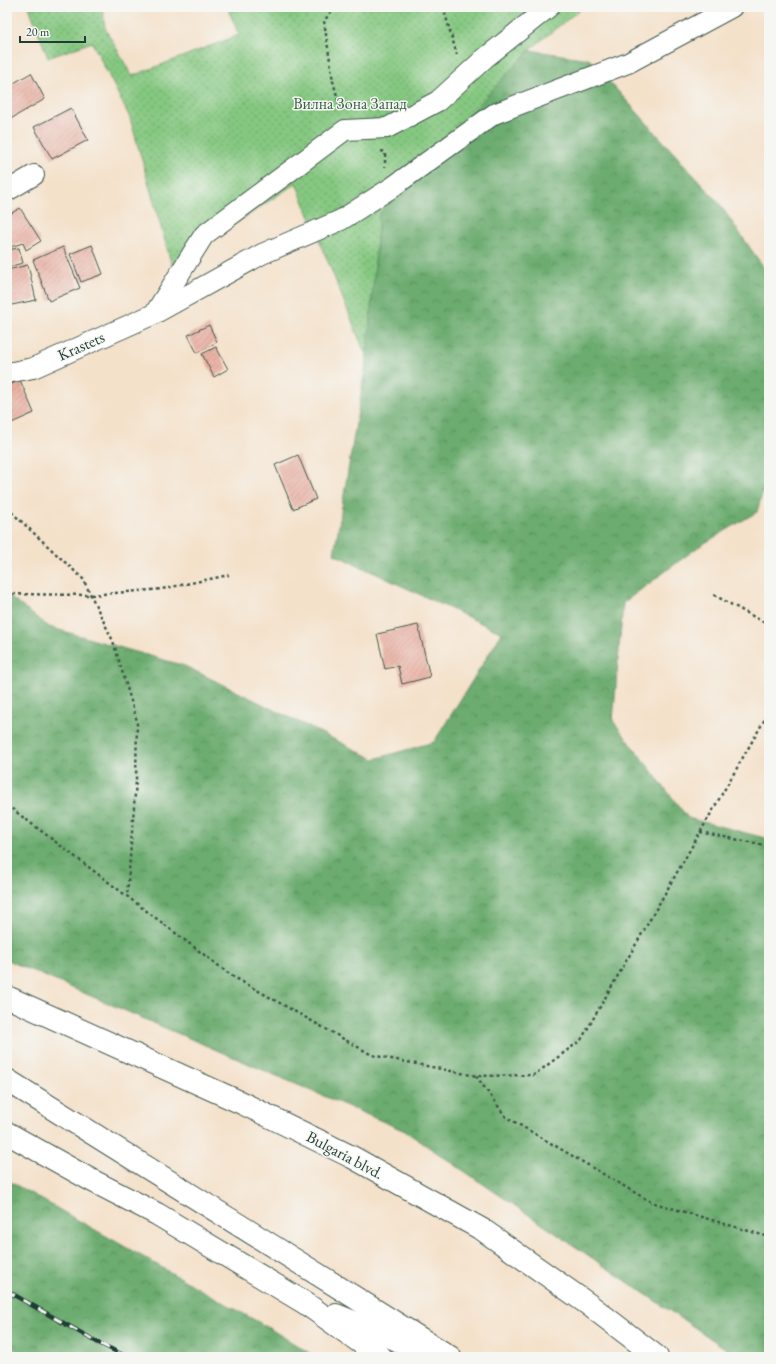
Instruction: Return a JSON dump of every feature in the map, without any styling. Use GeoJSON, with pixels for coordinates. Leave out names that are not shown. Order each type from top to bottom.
{"type":"FeatureCollection","features":[{"type":"Feature","properties":{"kind":"highway","name":"Bulgaria blvd."},"geometry":{"type":"LineString","coordinates":[[7,997],[244,1104],[352,1157],[483,1230],[588,1304],[657,1357]]}},
{"type":"Feature","properties":{"kind":"highway"},"geometry":{"type":"LineString","coordinates":[[7,1080],[450,1357]]}},
{"type":"Feature","properties":{"kind":"highway"},"geometry":{"type":"LineString","coordinates":[[7,1133],[91,1180],[158,1214],[305,1303],[381,1357]]}},
{"type":"Feature","properties":{"kind":"highway"},"geometry":{"type":"LineString","coordinates":[[305,1303],[386,1335],[433,1357]]}},
{"type":"Feature","properties":{"kind":"street"},"geometry":{"type":"LineString","coordinates":[[154,314],[204,235],[345,130],[387,128],[438,101],[485,58],[549,7]]}},
{"type":"Feature","properties":{"kind":"street","name":"Krastets"},"geometry":{"type":"LineString","coordinates":[[7,372],[33,368],[154,314],[262,254],[341,220],[375,198],[494,114],[628,63],[732,7]]}},
{"type":"Feature","properties":{"kind":"street"},"geometry":{"type":"LineString","coordinates":[[7,191],[34,175]]}},
{"type":"Feature","properties":{"kind":"path"},"geometry":{"type":"LineString","coordinates":[[335,7],[324,21],[333,81],[345,130]]}},
{"type":"Feature","properties":{"kind":"path"},"geometry":{"type":"LineString","coordinates":[[445,7],[444,10],[463,79]]}},
{"type":"Feature","properties":{"kind":"path"},"geometry":{"type":"LineString","coordinates":[[375,198],[385,178],[385,152],[380,150]]}},
{"type":"Feature","properties":{"kind":"path"},"geometry":{"type":"LineString","coordinates":[[7,508],[83,579],[114,641],[137,721],[136,781],[127,896]]}},
{"type":"Feature","properties":{"kind":"path"},"geometry":{"type":"LineString","coordinates":[[7,594],[91,595],[162,589],[229,575]]}},
{"type":"Feature","properties":{"kind":"path"},"geometry":{"type":"LineString","coordinates":[[714,595],[769,625]]}},
{"type":"Feature","properties":{"kind":"path"},"geometry":{"type":"LineString","coordinates":[[7,805],[232,976],[372,1055],[476,1076],[534,1074],[581,1040],[769,712]]}},
{"type":"Feature","properties":{"kind":"path"},"geometry":{"type":"LineString","coordinates":[[700,832],[769,846]]}},
{"type":"Feature","properties":{"kind":"path"},"geometry":{"type":"LineString","coordinates":[[476,1076],[506,1117],[651,1202],[769,1237]]}},
{"type":"Feature","properties":{"kind":"green space","name":"Вилна Зона Запад"},"geometry":{"type":"Polygon","coordinates":[[[29,7],[103,7],[105,28],[132,76],[239,35],[227,7],[583,7],[529,50],[379,214],[367,358],[296,183],[172,266],[130,118],[92,42],[48,58],[29,7]]]}},
{"type":"Feature","properties":{"kind":"green space"},"geometry":{"type":"Polygon","coordinates":[[[529,50],[589,59],[718,202],[769,275],[769,469],[757,512],[698,547],[623,603],[613,721],[688,818],[769,839],[769,1357],[738,1357],[405,1131],[7,960],[7,595],[49,627],[185,666],[374,759],[434,742],[502,633],[334,554],[367,358],[379,214],[529,50]]]}},
{"type":"Feature","properties":{"kind":"green space"},"geometry":{"type":"Polygon","coordinates":[[[7,1180],[267,1327],[316,1357],[30,1357],[7,1346],[7,1180]]]}},
{"type":"Feature","properties":{"kind":"building"},"geometry":{"type":"Polygon","coordinates":[[[31,73],[45,99],[7,121],[7,87],[31,73]]]}},
{"type":"Feature","properties":{"kind":"building"},"geometry":{"type":"Polygon","coordinates":[[[71,108],[88,140],[52,159],[34,127],[71,108]]]}},
{"type":"Feature","properties":{"kind":"building"},"geometry":{"type":"Polygon","coordinates":[[[20,208],[41,241],[26,250],[23,243],[7,248],[7,216],[20,208]]]}},
{"type":"Feature","properties":{"kind":"building"},"geometry":{"type":"Polygon","coordinates":[[[92,245],[103,274],[81,282],[70,254],[92,245]]]}},
{"type":"Feature","properties":{"kind":"building"},"geometry":{"type":"Polygon","coordinates":[[[63,247],[80,288],[49,301],[33,260],[63,247]]]}},
{"type":"Feature","properties":{"kind":"building"},"geometry":{"type":"Polygon","coordinates":[[[19,248],[23,263],[7,267],[7,250],[19,248]]]}},
{"type":"Feature","properties":{"kind":"building"},"geometry":{"type":"Polygon","coordinates":[[[28,265],[36,300],[7,306],[7,270],[28,265]]]}},
{"type":"Feature","properties":{"kind":"building"},"geometry":{"type":"Polygon","coordinates":[[[209,325],[217,342],[197,353],[188,335],[209,325]]]}},
{"type":"Feature","properties":{"kind":"building"},"geometry":{"type":"Polygon","coordinates":[[[216,347],[228,369],[214,377],[202,354],[216,347]]]}},
{"type":"Feature","properties":{"kind":"building"},"geometry":{"type":"Polygon","coordinates":[[[20,380],[34,413],[7,425],[7,386],[20,380]]]}},
{"type":"Feature","properties":{"kind":"building"},"geometry":{"type":"Polygon","coordinates":[[[298,455],[316,499],[293,509],[275,465],[298,455]]]}},
{"type":"Feature","properties":{"kind":"building"},"geometry":{"type":"Polygon","coordinates":[[[418,625],[430,677],[402,684],[398,666],[385,669],[377,634],[418,625]]]}},
{"type":"Feature","properties":{"kind":"railway"},"geometry":{"type":"LineString","coordinates":[[7,1291],[97,1342],[127,1357]]}}]}
